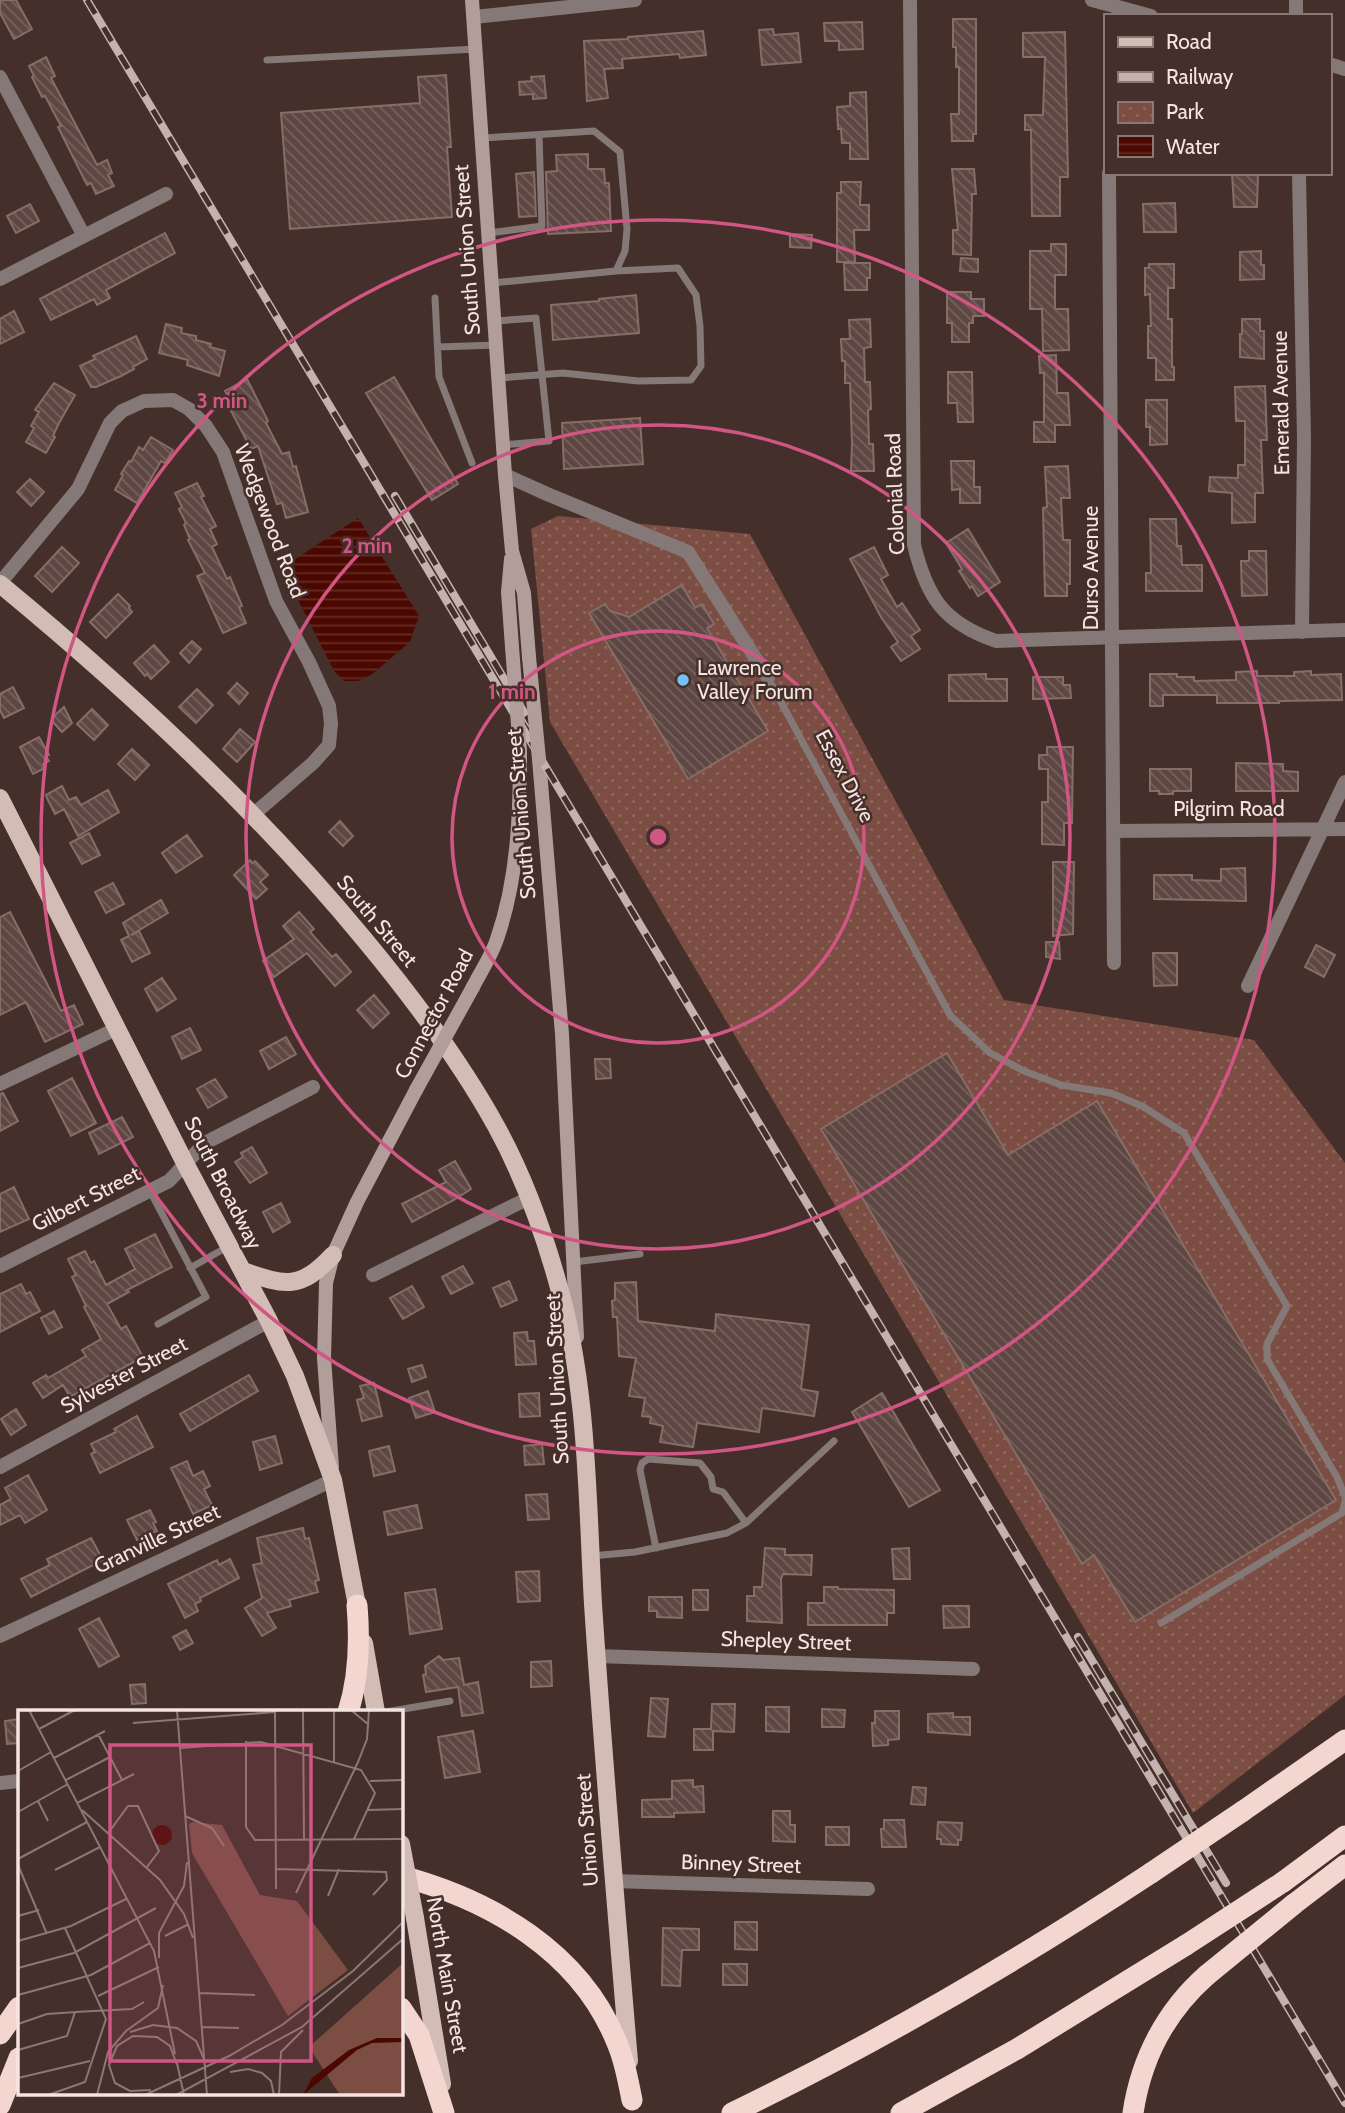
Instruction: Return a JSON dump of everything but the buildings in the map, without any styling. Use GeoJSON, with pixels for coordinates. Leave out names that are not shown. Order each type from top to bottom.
{"type":"FeatureCollection","features":[{"type":"Feature","properties":{"kind":"highway"},"geometry":{"type":"LineString","coordinates":[[348,1710],[359,1646],[357,1605]]}},
{"type":"Feature","properties":{"kind":"highway"},"geometry":{"type":"LineString","coordinates":[[732,2113],[812,2074],[971,1986],[1151,1874],[1345,1740]]}},
{"type":"Feature","properties":{"kind":"highway"},"geometry":{"type":"LineString","coordinates":[[901,2113],[1017,2049],[1186,1945],[1283,1882],[1345,1836]]}},
{"type":"Feature","properties":{"kind":"highway"},"geometry":{"type":"LineString","coordinates":[[1133,2113],[1148,2054],[1173,2011],[1207,1975],[1345,1864]]}},
{"type":"Feature","properties":{"kind":"highway"},"geometry":{"type":"LineString","coordinates":[[402,1876],[452,1892],[498,1913],[530,1934],[559,1959],[590,1995],[614,2035],[626,2071],[633,2106]]}},
{"type":"Feature","properties":{"kind":"highway"},"geometry":{"type":"LineString","coordinates":[[0,2034],[18,2008]]}},
{"type":"Feature","properties":{"kind":"highway"},"geometry":{"type":"LineString","coordinates":[[402,2010],[419,2035],[445,2113]]}},
{"type":"Feature","properties":{"kind":"highway"},"geometry":{"type":"LineString","coordinates":[[0,2105],[18,2060]]}},
{"type":"Feature","properties":{"kind":"main road","name":"South Union Street"},"geometry":{"type":"LineString","coordinates":[[472,0],[505,475],[512,551],[524,593],[562,1034],[590,1549]]}},
{"type":"Feature","properties":{"kind":"main road","name":"Connector Road"},"geometry":{"type":"LineString","coordinates":[[333,1480],[324,1358],[326,1283],[333,1255],[357,1202],[497,942],[511,894],[520,828],[520,751],[508,592],[512,551]]}},
{"type":"Feature","properties":{"kind":"main road","name":"South Street"},"geometry":{"type":"LineString","coordinates":[[0,584],[81,651],[254,814],[408,993],[459,1063],[498,1129],[537,1216],[559,1286],[579,1380]]}},
{"type":"Feature","properties":{"kind":"main road","name":"South Broadway"},"geometry":{"type":"LineString","coordinates":[[0,798],[295,1376],[333,1480],[357,1605]]}},
{"type":"Feature","properties":{"kind":"main road"},"geometry":{"type":"LineString","coordinates":[[243,1271],[276,1283],[290,1283],[317,1272],[333,1255]]}},
{"type":"Feature","properties":{"kind":"main road","name":"Union Street"},"geometry":{"type":"LineString","coordinates":[[590,1549],[613,1881],[633,2106]]}},
{"type":"Feature","properties":{"kind":"main road"},"geometry":{"type":"LineString","coordinates":[[357,1605],[376,1710]]}},
{"type":"Feature","properties":{"kind":"main road","name":"North Main Street"},"geometry":{"type":"LineString","coordinates":[[402,1849],[445,2113]]}},
{"type":"Feature","properties":{"kind":"street"},"geometry":{"type":"LineString","coordinates":[[474,18],[635,0]]}},
{"type":"Feature","properties":{"kind":"street","name":"Colonial Road"},"geometry":{"type":"LineString","coordinates":[[910,0],[914,545],[931,593],[948,616],[972,633],[996,641],[1345,630]]}},
{"type":"Feature","properties":{"kind":"street"},"geometry":{"type":"LineString","coordinates":[[1092,0],[1107,7],[1141,14]]}},
{"type":"Feature","properties":{"kind":"street"},"geometry":{"type":"LineString","coordinates":[[1,82],[85,236]]}},
{"type":"Feature","properties":{"kind":"street","name":"Durso Avenue"},"geometry":{"type":"LineString","coordinates":[[1109,175],[1114,964]]}},
{"type":"Feature","properties":{"kind":"street","name":"Emerald Avenue"},"geometry":{"type":"LineString","coordinates":[[1299,175],[1304,439],[1302,632]]}},
{"type":"Feature","properties":{"kind":"street"},"geometry":{"type":"LineString","coordinates":[[0,279],[166,194]]}},
{"type":"Feature","properties":{"kind":"street","name":"Wedgewood Road"},"geometry":{"type":"LineString","coordinates":[[0,584],[78,489],[110,423],[122,411],[144,401],[173,400],[189,409],[206,426],[223,452],[276,601],[329,706],[329,745],[313,763],[254,814]]}},
{"type":"Feature","properties":{"kind":"street","name":"Essex Drive"},"geometry":{"type":"LineString","coordinates":[[505,475],[688,552],[768,678]]}},
{"type":"Feature","properties":{"kind":"street"},"geometry":{"type":"LineString","coordinates":[[1248,986],[1345,782]]}},
{"type":"Feature","properties":{"kind":"street","name":"Pilgrim Road"},"geometry":{"type":"LineString","coordinates":[[1114,831],[1345,829]]}},
{"type":"Feature","properties":{"kind":"street"},"geometry":{"type":"LineString","coordinates":[[0,1084],[118,1028]]}},
{"type":"Feature","properties":{"kind":"street","name":"Gilbert Street"},"geometry":{"type":"LineString","coordinates":[[0,1266],[169,1181],[205,1143],[313,1087]]}},
{"type":"Feature","properties":{"kind":"street"},"geometry":{"type":"LineString","coordinates":[[373,1275],[529,1198]]}},
{"type":"Feature","properties":{"kind":"street","name":"Sylvester Street"},"geometry":{"type":"LineString","coordinates":[[0,1466],[269,1321]]}},
{"type":"Feature","properties":{"kind":"street","name":"Granville Street"},"geometry":{"type":"LineString","coordinates":[[0,1636],[333,1480]]}},
{"type":"Feature","properties":{"kind":"street","name":"Shepley Street"},"geometry":{"type":"LineString","coordinates":[[597,1656],[973,1669]]}},
{"type":"Feature","properties":{"kind":"street"},"geometry":{"type":"LineString","coordinates":[[0,1783],[18,1781]]}},
{"type":"Feature","properties":{"kind":"street","name":"Binney Street"},"geometry":{"type":"LineString","coordinates":[[613,1881],[868,1889]]}},
{"type":"Feature","properties":{"kind":"lane"},"geometry":{"type":"LineString","coordinates":[[267,60],[476,49]]}},
{"type":"Feature","properties":{"kind":"lane"},"geometry":{"type":"LineString","coordinates":[[483,138],[594,131],[620,152],[627,229],[625,251],[616,271]]}},
{"type":"Feature","properties":{"kind":"lane"},"geometry":{"type":"LineString","coordinates":[[489,233],[542,226],[538,135]]}},
{"type":"Feature","properties":{"kind":"lane"},"geometry":{"type":"LineString","coordinates":[[492,283],[678,268],[696,295],[700,326],[701,366],[691,380],[638,382],[563,373],[499,378]]}},
{"type":"Feature","properties":{"kind":"lane"},"geometry":{"type":"LineString","coordinates":[[435,298],[439,377],[472,463]]}},
{"type":"Feature","properties":{"kind":"lane"},"geometry":{"type":"LineString","coordinates":[[495,321],[536,318],[549,442],[503,445]]}},
{"type":"Feature","properties":{"kind":"lane"},"geometry":{"type":"LineString","coordinates":[[438,347],[497,345]]}},
{"type":"Feature","properties":{"kind":"lane","name":"Essex Drive"},"geometry":{"type":"LineString","coordinates":[[768,678],[950,1015],[990,1053],[1024,1071],[1061,1086],[1111,1093],[1142,1106],[1184,1133],[1287,1306],[1267,1344],[1267,1359],[1337,1477],[1345,1499]]}},
{"type":"Feature","properties":{"kind":"lane"},"geometry":{"type":"LineString","coordinates":[[149,1190],[206,1297],[158,1324]]}},
{"type":"Feature","properties":{"kind":"lane"},"geometry":{"type":"LineString","coordinates":[[190,1268],[230,1246]]}},
{"type":"Feature","properties":{"kind":"lane"},"geometry":{"type":"LineString","coordinates":[[573,1262],[640,1254]]}},
{"type":"Feature","properties":{"kind":"lane"},"geometry":{"type":"LineString","coordinates":[[590,1549],[656,1548],[727,1533],[746,1523],[834,1441]]}},
{"type":"Feature","properties":{"kind":"lane"},"geometry":{"type":"LineString","coordinates":[[656,1548],[640,1470],[642,1463],[648,1459],[700,1463],[711,1477],[713,1489],[723,1492],[746,1523]]}},
{"type":"Feature","properties":{"kind":"lane"},"geometry":{"type":"LineString","coordinates":[[1161,1623],[1342,1513],[1345,1499]]}},
{"type":"Feature","properties":{"kind":"lane"},"geometry":{"type":"LineString","coordinates":[[399,1710],[450,1702]]}},
{"type":"Feature","properties":{"kind":"green space"},"geometry":{"type":"Polygon","coordinates":[[[558,516],[750,534],[1004,1000],[1254,1040],[1345,1163],[1345,1695],[1193,1813],[550,722],[531,529],[558,516]]]}},
{"type":"Feature","properties":{"kind":"water"},"geometry":{"type":"Polygon","coordinates":[[[358,518],[419,616],[410,642],[371,675],[358,681],[344,681],[334,671],[291,586],[286,565],[358,518]]]}},
{"type":"Feature","properties":{"kind":"railway"},"geometry":{"type":"LineString","coordinates":[[87,0],[1345,2103]]}},
{"type":"Feature","properties":{"kind":"railway"},"geometry":{"type":"LineString","coordinates":[[395,496],[531,724]]}},
{"type":"Feature","properties":{"kind":"railway"},"geometry":{"type":"LineString","coordinates":[[1078,1637],[1226,1883]]}},
{"type":"Feature","properties":{"kind":"place","name":"Lawrence Valley Forum"},"geometry":{"type":"Point","coordinates":[683,680]}}]}
